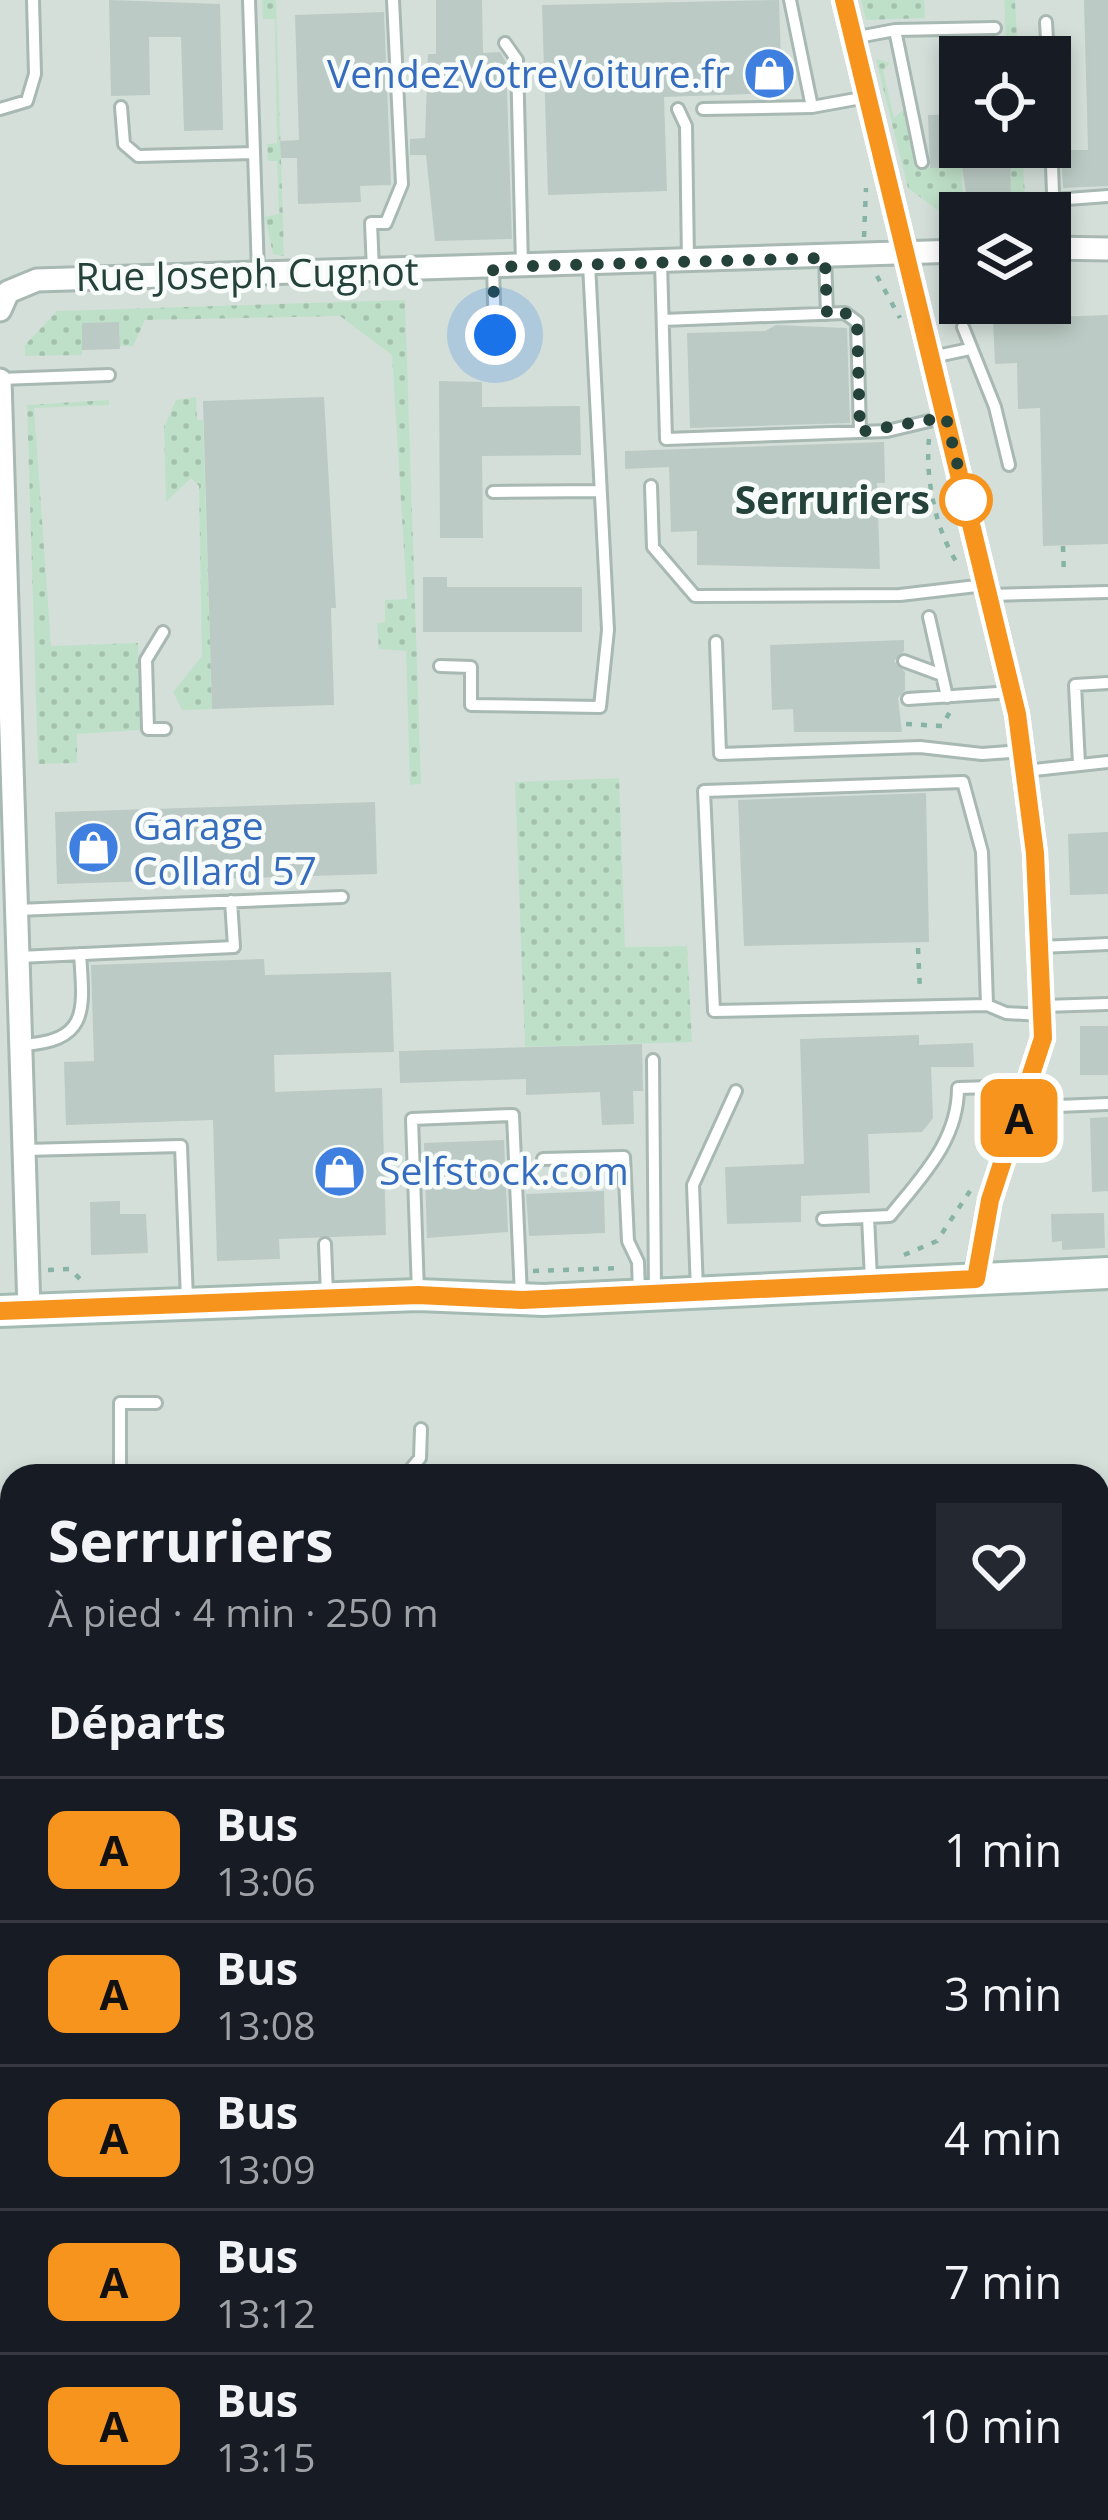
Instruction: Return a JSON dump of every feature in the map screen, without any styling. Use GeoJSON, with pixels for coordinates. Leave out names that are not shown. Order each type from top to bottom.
{"type":"FeatureCollection","features":[{"type":"Feature","properties":{"kind":"street"},"geometry":{"type":"LineString","coordinates":[[844,0],[932,357],[937,419],[1012,692],[1024,761],[1040,946],[1040,1055],[990,1200],[976,1279]]}},
{"type":"Feature","properties":{"kind":"street"},"geometry":{"type":"LineString","coordinates":[[1071,248],[1108,249]]}},
{"type":"Feature","properties":{"kind":"street","name":"Rue Joseph Cugnot"},"geometry":{"type":"LineString","coordinates":[[3,296],[37,280],[939,251]]}},
{"type":"Feature","properties":{"kind":"street"},"geometry":{"type":"LineString","coordinates":[[0,379],[5,715],[19,957],[14,1036],[25,1150],[28,1271],[15,1311],[418,1295],[521,1286],[644,1286],[697,1294],[871,1273],[976,1279],[1108,1273]]}},
{"type":"Feature","properties":{"kind":"lane"},"geometry":{"type":"LineString","coordinates":[[0,109],[27,101],[35,74],[32,0]]}},
{"type":"Feature","properties":{"kind":"lane"},"geometry":{"type":"LineString","coordinates":[[249,0],[258,274]]}},
{"type":"Feature","properties":{"kind":"lane"},"geometry":{"type":"LineString","coordinates":[[373,270],[371,223],[386,223],[402,184],[393,0]]}},
{"type":"Feature","properties":{"kind":"lane"},"geometry":{"type":"LineString","coordinates":[[790,0],[812,107]]}},
{"type":"Feature","properties":{"kind":"lane"},"geometry":{"type":"LineString","coordinates":[[1046,22],[1047,36]]}},
{"type":"Feature","properties":{"kind":"lane"},"geometry":{"type":"LineString","coordinates":[[853,38],[895,30],[995,28]]}},
{"type":"Feature","properties":{"kind":"lane"},"geometry":{"type":"LineString","coordinates":[[895,30],[922,162]]}},
{"type":"Feature","properties":{"kind":"lane"},"geometry":{"type":"LineString","coordinates":[[506,43],[517,60],[523,266]]}},
{"type":"Feature","properties":{"kind":"lane"},"geometry":{"type":"LineString","coordinates":[[703,110],[812,107],[868,97]]}},
{"type":"Feature","properties":{"kind":"lane"},"geometry":{"type":"LineString","coordinates":[[121,107],[124,144],[139,156],[254,153]]}},
{"type":"Feature","properties":{"kind":"lane"},"geometry":{"type":"LineString","coordinates":[[678,109],[686,126],[688,262]]}},
{"type":"Feature","properties":{"kind":"lane"},"geometry":{"type":"LineString","coordinates":[[1071,199],[1108,196]]}},
{"type":"Feature","properties":{"kind":"lane"},"geometry":{"type":"LineString","coordinates":[[825,258],[827,314]]}},
{"type":"Feature","properties":{"kind":"lane"},"geometry":{"type":"LineString","coordinates":[[661,262],[666,439],[860,432],[937,419]]}},
{"type":"Feature","properties":{"kind":"lane"},"geometry":{"type":"LineString","coordinates":[[440,666],[471,667],[471,705],[599,707],[608,630],[589,264]]}},
{"type":"Feature","properties":{"kind":"lane"},"geometry":{"type":"LineString","coordinates":[[493,267],[495,335]]}},
{"type":"Feature","properties":{"kind":"lane"},"geometry":{"type":"LineString","coordinates":[[663,320],[845,313],[857,322],[860,432]]}},
{"type":"Feature","properties":{"kind":"lane"},"geometry":{"type":"LineString","coordinates":[[963,327],[995,407],[1009,465]]}},
{"type":"Feature","properties":{"kind":"lane"},"geometry":{"type":"LineString","coordinates":[[932,357],[970,349]]}},
{"type":"Feature","properties":{"kind":"lane"},"geometry":{"type":"LineString","coordinates":[[0,379],[110,376]]}},
{"type":"Feature","properties":{"kind":"lane"},"geometry":{"type":"LineString","coordinates":[[651,485],[653,547],[694,596],[811,597],[981,589],[1108,592]]}},
{"type":"Feature","properties":{"kind":"lane"},"geometry":{"type":"LineString","coordinates":[[493,492],[599,491]]}},
{"type":"Feature","properties":{"kind":"lane"},"geometry":{"type":"LineString","coordinates":[[929,617],[951,697]]}},
{"type":"Feature","properties":{"kind":"lane"},"geometry":{"type":"LineString","coordinates":[[163,632],[146,660],[148,729],[166,729]]}},
{"type":"Feature","properties":{"kind":"lane"},"geometry":{"type":"LineString","coordinates":[[716,642],[721,754],[920,747],[1024,761],[1108,762]]}},
{"type":"Feature","properties":{"kind":"lane"},"geometry":{"type":"LineString","coordinates":[[904,662],[942,675]]}},
{"type":"Feature","properties":{"kind":"lane"},"geometry":{"type":"LineString","coordinates":[[1079,764],[1075,685],[1108,683]]}},
{"type":"Feature","properties":{"kind":"lane"},"geometry":{"type":"LineString","coordinates":[[908,699],[1012,692]]}},
{"type":"Feature","properties":{"kind":"lane"},"geometry":{"type":"LineString","coordinates":[[987,1005],[982,852],[962,782],[704,791],[714,1011],[987,1005],[1006,1013],[1108,1004]]}},
{"type":"Feature","properties":{"kind":"lane"},"geometry":{"type":"LineString","coordinates":[[17,910],[342,897]]}},
{"type":"Feature","properties":{"kind":"lane"},"geometry":{"type":"LineString","coordinates":[[19,957],[234,947],[231,901]]}},
{"type":"Feature","properties":{"kind":"lane"},"geometry":{"type":"LineString","coordinates":[[1040,946],[1108,944]]}},
{"type":"Feature","properties":{"kind":"lane"},"geometry":{"type":"LineString","coordinates":[[14,1036],[55,1043],[72,1031],[83,1011],[80,954]]}},
{"type":"Feature","properties":{"kind":"lane"},"geometry":{"type":"LineString","coordinates":[[644,1286],[653,1060]]}},
{"type":"Feature","properties":{"kind":"lane"},"geometry":{"type":"LineString","coordinates":[[823,1219],[890,1216],[944,1148],[958,1112],[958,1088],[993,1087],[1058,1106],[1108,1104]]}},
{"type":"Feature","properties":{"kind":"lane"},"geometry":{"type":"LineString","coordinates":[[697,1294],[693,1186],[736,1091]]}},
{"type":"Feature","properties":{"kind":"lane"},"geometry":{"type":"LineString","coordinates":[[418,1295],[412,1119],[513,1115],[521,1286]]}},
{"type":"Feature","properties":{"kind":"lane"},"geometry":{"type":"LineString","coordinates":[[1013,1135],[1048,1148]]}},
{"type":"Feature","properties":{"kind":"lane"},"geometry":{"type":"LineString","coordinates":[[25,1150],[181,1147],[187,1301]]}},
{"type":"Feature","properties":{"kind":"lane"},"geometry":{"type":"LineString","coordinates":[[543,1159],[624,1156],[628,1241],[644,1286]]}},
{"type":"Feature","properties":{"kind":"lane"},"geometry":{"type":"LineString","coordinates":[[868,1217],[871,1273]]}},
{"type":"Feature","properties":{"kind":"lane"},"geometry":{"type":"LineString","coordinates":[[325,1244],[327,1297]]}},
{"type":"Feature","properties":{"kind":"lane"},"geometry":{"type":"LineString","coordinates":[[120,1464],[120,1403],[156,1403]]}},
{"type":"Feature","properties":{"kind":"lane"},"geometry":{"type":"LineString","coordinates":[[416,1464],[421,1429]]}},
{"type":"Feature","properties":{"kind":"path"},"geometry":{"type":"LineString","coordinates":[[867,177],[863,235],[884,298],[902,320]]}},
{"type":"Feature","properties":{"kind":"path"},"geometry":{"type":"LineString","coordinates":[[937,419],[926,465],[946,548],[981,589]]}},
{"type":"Feature","properties":{"kind":"path"},"geometry":{"type":"LineString","coordinates":[[1063,546],[1064,593]]}},
{"type":"Feature","properties":{"kind":"path"},"geometry":{"type":"LineString","coordinates":[[906,724],[942,726],[951,697]]}},
{"type":"Feature","properties":{"kind":"path"},"geometry":{"type":"LineString","coordinates":[[918,948],[920,1006]]}},
{"type":"Feature","properties":{"kind":"path"},"geometry":{"type":"LineString","coordinates":[[871,1273],[938,1241],[971,1190]]}},
{"type":"Feature","properties":{"kind":"path"},"geometry":{"type":"LineString","coordinates":[[28,1271],[70,1269],[87,1285]]}},
{"type":"Feature","properties":{"kind":"path"},"geometry":{"type":"LineString","coordinates":[[521,1286],[644,1286]]}},
{"type":"Feature","properties":{"kind":"shaded area"},"geometry":{"type":"Polygon","coordinates":[[[0,0],[1108,0],[1108,1464],[0,1464],[0,0]]]}},
{"type":"Feature","properties":{"kind":"green space"},"geometry":{"type":"Polygon","coordinates":[[[262,0],[276,0],[284,256],[273,254],[265,217],[279,214],[277,161],[268,161],[267,144],[277,143],[275,19],[263,19],[262,0]]]}},
{"type":"Feature","properties":{"kind":"green space"},"geometry":{"type":"Polygon","coordinates":[[[861,0],[924,0],[925,18],[866,20],[861,0]]]}},
{"type":"Feature","properties":{"kind":"green space"},"geometry":{"type":"Polygon","coordinates":[[[1004,0],[1015,0],[1017,36],[1006,36],[1004,0]]]}},
{"type":"Feature","properties":{"kind":"green space"},"geometry":{"type":"Polygon","coordinates":[[[876,59],[890,63],[883,71],[894,118],[903,110],[915,167],[962,168],[963,192],[939,192],[939,211],[908,188],[876,59]]]}},
{"type":"Feature","properties":{"kind":"green space"},"geometry":{"type":"Polygon","coordinates":[[[1010,168],[1023,168],[1025,192],[1011,192],[1010,168]]]}},
{"type":"Feature","properties":{"kind":"green space"},"geometry":{"type":"Polygon","coordinates":[[[405,300],[421,784],[410,785],[406,651],[379,649],[377,623],[385,622],[385,600],[407,599],[392,355],[340,316],[145,320],[133,346],[120,346],[119,322],[83,323],[82,355],[25,356],[25,345],[57,311],[405,300]]]}},
{"type":"Feature","properties":{"kind":"green space"},"geometry":{"type":"Polygon","coordinates":[[[196,397],[197,420],[203,420],[212,709],[182,710],[173,692],[202,656],[199,486],[191,478],[166,502],[164,427],[176,400],[196,397]]]}},
{"type":"Feature","properties":{"kind":"green space"},"geometry":{"type":"Polygon","coordinates":[[[109,400],[109,405],[34,408],[51,646],[138,643],[140,730],[77,734],[77,763],[38,764],[27,405],[109,400]]]}},
{"type":"Feature","properties":{"kind":"green space"},"geometry":{"type":"Polygon","coordinates":[[[619,778],[625,947],[687,946],[692,1042],[525,1047],[515,782],[619,778]]]}},
{"type":"Feature","properties":{"kind":"building"},"geometry":{"type":"Polygon","coordinates":[[[109,0],[220,4],[223,130],[184,131],[181,37],[149,37],[150,95],[111,96],[109,0]]]}},
{"type":"Feature","properties":{"kind":"building"},"geometry":{"type":"Polygon","coordinates":[[[436,0],[482,0],[483,53],[500,52],[506,62],[512,239],[435,241],[426,155],[410,155],[410,139],[425,138],[428,54],[436,54],[436,0]]]}},
{"type":"Feature","properties":{"kind":"building"},"geometry":{"type":"Polygon","coordinates":[[[779,0],[782,93],[664,97],[667,191],[548,195],[542,5],[779,0]]]}},
{"type":"Feature","properties":{"kind":"building"},"geometry":{"type":"Polygon","coordinates":[[[1084,0],[1108,0],[1108,186],[1063,188],[1062,168],[1071,168],[1071,150],[1088,150],[1084,0]]]}},
{"type":"Feature","properties":{"kind":"building"},"geometry":{"type":"Polygon","coordinates":[[[384,12],[391,185],[360,186],[361,202],[298,204],[297,158],[281,158],[280,141],[299,140],[295,15],[384,12]]]}},
{"type":"Feature","properties":{"kind":"building"},"geometry":{"type":"Polygon","coordinates":[[[928,115],[939,115],[939,168],[930,168],[928,115]]]}},
{"type":"Feature","properties":{"kind":"building"},"geometry":{"type":"Polygon","coordinates":[[[962,168],[1010,168],[1011,192],[966,192],[962,168]]]}},
{"type":"Feature","properties":{"kind":"building"},"geometry":{"type":"Polygon","coordinates":[[[1108,315],[1108,544],[1043,546],[1040,408],[1018,409],[1017,363],[995,364],[993,324],[1071,324],[1071,316],[1108,315]]]}},
{"type":"Feature","properties":{"kind":"building"},"geometry":{"type":"Polygon","coordinates":[[[119,322],[120,349],[82,350],[82,323],[119,322]]]}},
{"type":"Feature","properties":{"kind":"building"},"geometry":{"type":"Polygon","coordinates":[[[776,325],[847,328],[850,423],[690,428],[687,333],[765,331],[776,325]]]}},
{"type":"Feature","properties":{"kind":"building"},"geometry":{"type":"Polygon","coordinates":[[[439,381],[482,382],[482,407],[580,406],[581,455],[482,456],[483,538],[440,538],[439,381]]]}},
{"type":"Feature","properties":{"kind":"building"},"geometry":{"type":"Polygon","coordinates":[[[324,397],[336,608],[331,608],[334,705],[212,709],[203,401],[324,397]]]}},
{"type":"Feature","properties":{"kind":"building"},"geometry":{"type":"Polygon","coordinates":[[[884,442],[885,483],[877,483],[880,569],[697,565],[697,531],[671,532],[669,467],[625,469],[625,451],[884,442]]]}},
{"type":"Feature","properties":{"kind":"building"},"geometry":{"type":"Polygon","coordinates":[[[423,577],[447,577],[447,587],[582,587],[582,632],[423,632],[423,577]]]}},
{"type":"Feature","properties":{"kind":"building"},"geometry":{"type":"Polygon","coordinates":[[[904,640],[904,651],[894,661],[905,672],[905,690],[898,698],[902,732],[794,732],[793,709],[772,710],[770,645],[904,640]]]}},
{"type":"Feature","properties":{"kind":"building"},"geometry":{"type":"Polygon","coordinates":[[[926,793],[929,942],[744,946],[738,800],[926,793]]]}},
{"type":"Feature","properties":{"kind":"building"},"geometry":{"type":"Polygon","coordinates":[[[375,802],[377,874],[57,884],[55,812],[375,802]]]}},
{"type":"Feature","properties":{"kind":"building"},"geometry":{"type":"Polygon","coordinates":[[[1108,832],[1108,894],[1070,895],[1068,834],[1108,832]]]}},
{"type":"Feature","properties":{"kind":"building"},"geometry":{"type":"Polygon","coordinates":[[[264,959],[265,975],[391,972],[394,1052],[274,1055],[275,1092],[382,1088],[386,1235],[279,1239],[280,1259],[217,1261],[213,1120],[66,1125],[64,1062],[94,1061],[91,965],[264,959]]]}},
{"type":"Feature","properties":{"kind":"building"},"geometry":{"type":"Polygon","coordinates":[[[1080,1026],[1108,1026],[1108,1075],[1080,1075],[1080,1026]]]}},
{"type":"Feature","properties":{"kind":"building"},"geometry":{"type":"Polygon","coordinates":[[[919,1035],[919,1045],[973,1043],[974,1067],[931,1067],[933,1118],[922,1132],[868,1134],[870,1193],[801,1196],[801,1222],[727,1224],[725,1167],[804,1164],[800,1039],[919,1035]]]}},
{"type":"Feature","properties":{"kind":"building"},"geometry":{"type":"Polygon","coordinates":[[[642,1044],[643,1091],[633,1091],[634,1124],[602,1125],[600,1092],[526,1095],[526,1079],[400,1083],[399,1051],[642,1044]]]}},
{"type":"Feature","properties":{"kind":"building"},"geometry":{"type":"Polygon","coordinates":[[[1108,1117],[1108,1191],[1092,1192],[1090,1118],[1108,1117]]]}},
{"type":"Feature","properties":{"kind":"building"},"geometry":{"type":"Polygon","coordinates":[[[504,1140],[508,1232],[427,1238],[424,1143],[504,1140]]]}},
{"type":"Feature","properties":{"kind":"building"},"geometry":{"type":"Polygon","coordinates":[[[604,1191],[605,1233],[529,1236],[526,1194],[604,1191]]]}},
{"type":"Feature","properties":{"kind":"building"},"geometry":{"type":"Polygon","coordinates":[[[120,1201],[120,1214],[146,1214],[148,1253],[91,1255],[90,1202],[120,1201]]]}},
{"type":"Feature","properties":{"kind":"building"},"geometry":{"type":"Polygon","coordinates":[[[1104,1213],[1105,1248],[1062,1250],[1062,1241],[1052,1242],[1051,1214],[1104,1213]]]}},
{"type":"Feature","properties":{"kind":"bus line","name":"A"},"geometry":{"type":"LineString","coordinates":[[0,1311],[418,1295],[522,1300],[976,1279],[990,1200],[1037,1068],[1043,1038],[1035,853],[1017,714],[844,0]]}},
{"type":"Feature","properties":{"kind":"place","name":"VendezVotreVoiture.fr"},"geometry":{"type":"Point","coordinates":[769,74]}},
{"type":"Feature","properties":{"kind":"place","name":"Serruriers"},"geometry":{"type":"Point","coordinates":[966,500]}},
{"type":"Feature","properties":{"kind":"place","name":"Garage Collard 57"},"geometry":{"type":"Point","coordinates":[94,848]}},
{"type":"Feature","properties":{"kind":"place","name":"Selfstock.com"},"geometry":{"type":"Point","coordinates":[340,1171]}},
{"type":"Feature","properties":{"kind":"route"},"geometry":{"type":"LineString","coordinates":[[495,335],[493,267],[825,258],[827,314],[845,313],[857,322],[860,432],[887,431],[946,417],[967,504],[966,500]]}}]}
